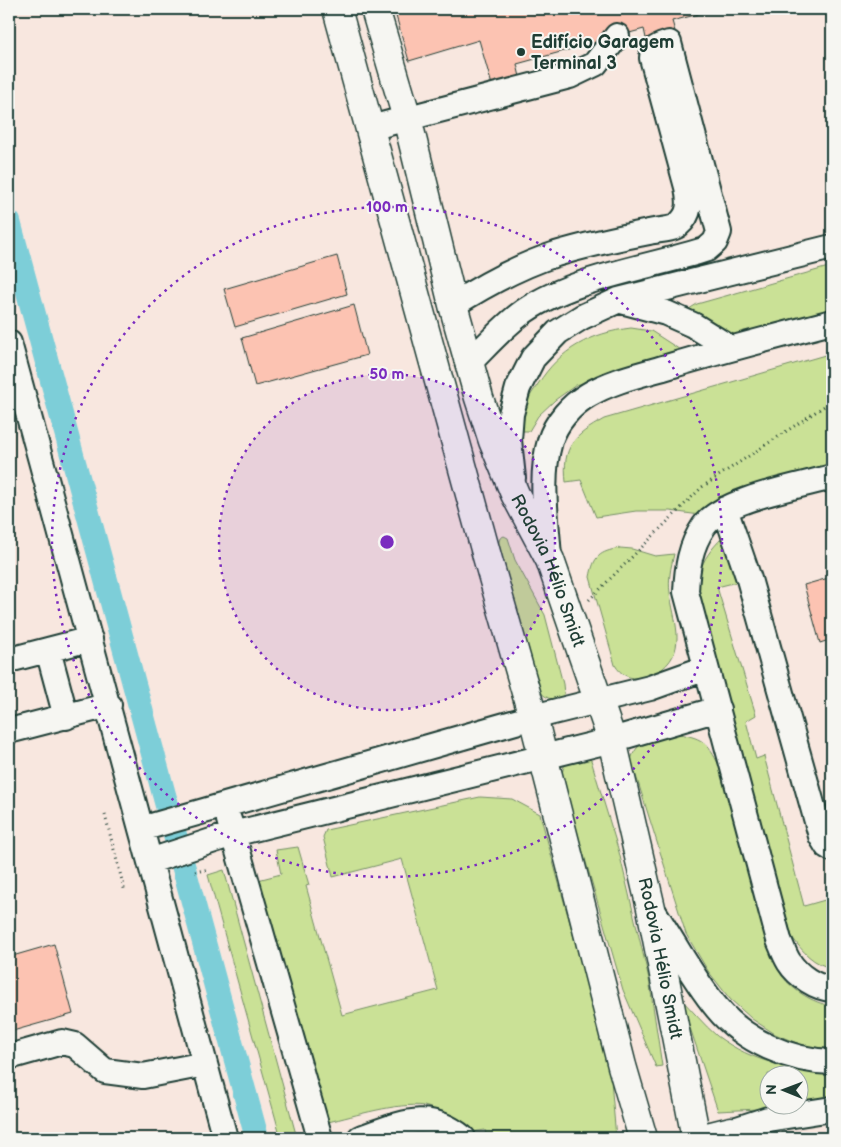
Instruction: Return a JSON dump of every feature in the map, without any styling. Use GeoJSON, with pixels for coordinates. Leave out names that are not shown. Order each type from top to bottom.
{"type":"FeatureCollection","features":[{"type":"Feature","properties":{"kind":"main road"},"geometry":{"type":"LineString","coordinates":[[337,9],[544,757],[622,1066],[644,1138]]}},
{"type":"Feature","properties":{"kind":"main road","name":"Rodovia Hélio Smidt"},"geometry":{"type":"LineString","coordinates":[[375,9],[407,118],[469,364],[493,441],[515,494],[550,560],[612,740],[652,908],[696,1138]]}},
{"type":"Feature","properties":{"kind":"main road"},"geometry":{"type":"LineString","coordinates":[[622,1066],[625,1138]]}},
{"type":"Feature","properties":{"kind":"main road"},"geometry":{"type":"LineString","coordinates":[[703,1138],[742,1135]]}},
{"type":"Feature","properties":{"kind":"street"},"geometry":{"type":"LineString","coordinates":[[370,128],[570,76],[595,64],[617,36]]}},
{"type":"Feature","properties":{"kind":"street"},"geometry":{"type":"LineString","coordinates":[[453,305],[484,285],[519,268],[556,254],[676,227],[687,214],[690,204],[688,187],[652,58],[652,52],[655,48],[669,42],[719,232],[715,242],[707,249],[594,280],[548,297],[519,315],[469,364]]}},
{"type":"Feature","properties":{"kind":"street"},"geometry":{"type":"LineString","coordinates":[[587,246],[604,250],[608,256],[608,266],[604,273],[594,280]]}},
{"type":"Feature","properties":{"kind":"street"},"geometry":{"type":"LineString","coordinates":[[515,494],[509,440],[511,414],[518,388],[533,358],[558,332],[619,300],[832,247]]}},
{"type":"Feature","properties":{"kind":"street"},"geometry":{"type":"LineString","coordinates":[[619,300],[675,317],[693,325],[730,348]]}},
{"type":"Feature","properties":{"kind":"street"},"geometry":{"type":"LineString","coordinates":[[550,560],[545,490],[546,467],[550,440],[563,415],[588,395],[623,380],[730,348],[832,322]]}},
{"type":"Feature","properties":{"kind":"street"},"geometry":{"type":"LineString","coordinates":[[9,343],[108,705],[161,857],[206,1064],[225,1138]]}},
{"type":"Feature","properties":{"kind":"street"},"geometry":{"type":"LineString","coordinates":[[832,477],[751,499],[725,509],[705,524],[695,542],[687,567],[686,592],[779,940],[789,963],[806,980],[825,989],[832,990]]}},
{"type":"Feature","properties":{"kind":"street"},"geometry":{"type":"LineString","coordinates":[[725,509],[749,579],[821,836],[827,846],[832,849]]}},
{"type":"Feature","properties":{"kind":"street"},"geometry":{"type":"LineString","coordinates":[[9,660],[90,638]]}},
{"type":"Feature","properties":{"kind":"street"},"geometry":{"type":"LineString","coordinates":[[48,650],[66,716]]}},
{"type":"Feature","properties":{"kind":"street"},"geometry":{"type":"LineString","coordinates":[[151,825],[533,718],[650,688],[706,668]]}},
{"type":"Feature","properties":{"kind":"street"},"geometry":{"type":"LineString","coordinates":[[9,731],[108,705]]}},
{"type":"Feature","properties":{"kind":"street"},"geometry":{"type":"LineString","coordinates":[[161,857],[233,834],[612,740],[718,709]]}},
{"type":"Feature","properties":{"kind":"street"},"geometry":{"type":"LineString","coordinates":[[224,804],[320,1138]]}},
{"type":"Feature","properties":{"kind":"street"},"geometry":{"type":"LineString","coordinates":[[652,908],[697,980],[718,1009],[738,1029],[768,1047],[796,1057],[832,1062]]}},
{"type":"Feature","properties":{"kind":"street"},"geometry":{"type":"LineString","coordinates":[[9,1057],[62,1042],[75,1045],[105,1071],[142,1076],[206,1064]]}},
{"type":"Feature","properties":{"kind":"street"},"geometry":{"type":"LineString","coordinates":[[742,1135],[768,1119],[832,1109]]}},
{"type":"Feature","properties":{"kind":"street"},"geometry":{"type":"LineString","coordinates":[[360,1138],[414,1120],[435,1122],[452,1129],[463,1138]]}},
{"type":"Feature","properties":{"kind":"path"},"geometry":{"type":"LineString","coordinates":[[105,815],[125,892]]}},
{"type":"Feature","properties":{"kind":"green space"},"geometry":{"type":"Polygon","coordinates":[[[832,266],[832,311],[728,338],[681,314],[697,304],[832,266]]]}},
{"type":"Feature","properties":{"kind":"green space"},"geometry":{"type":"Polygon","coordinates":[[[631,328],[651,331],[685,353],[576,385],[555,400],[538,416],[529,431],[522,431],[529,398],[556,361],[567,352],[590,339],[616,330],[631,328]]]}},
{"type":"Feature","properties":{"kind":"green space"},"geometry":{"type":"Polygon","coordinates":[[[832,353],[832,467],[700,515],[670,511],[636,511],[596,517],[581,480],[566,482],[566,459],[572,443],[585,431],[604,419],[832,353]]]}},
{"type":"Feature","properties":{"kind":"green space"},"geometry":{"type":"Polygon","coordinates":[[[504,536],[508,538],[515,560],[545,615],[563,684],[564,694],[560,700],[549,698],[539,691],[498,545],[500,538],[504,536]]]}},
{"type":"Feature","properties":{"kind":"green space"},"geometry":{"type":"Polygon","coordinates":[[[723,537],[737,582],[717,587],[756,715],[746,721],[756,759],[764,756],[804,906],[832,898],[832,968],[819,964],[809,957],[792,937],[700,611],[698,579],[700,571],[708,554],[723,537]]]}},
{"type":"Feature","properties":{"kind":"green space"},"geometry":{"type":"Polygon","coordinates":[[[620,548],[632,549],[655,556],[674,554],[669,583],[677,633],[675,652],[662,669],[644,677],[633,678],[626,676],[615,665],[590,577],[593,564],[602,553],[620,548]]]}},
{"type":"Feature","properties":{"kind":"green space"},"geometry":{"type":"Polygon","coordinates":[[[680,734],[695,738],[704,743],[719,765],[769,947],[778,969],[787,981],[811,999],[832,1006],[832,1049],[804,1046],[775,1034],[752,1019],[730,999],[708,971],[686,934],[631,760],[634,752],[644,742],[657,737],[680,734]]]}},
{"type":"Feature","properties":{"kind":"green space"},"geometry":{"type":"Polygon","coordinates":[[[583,755],[591,760],[619,852],[649,979],[662,1066],[656,1067],[623,990],[561,776],[566,760],[583,755]]]}},
{"type":"Feature","properties":{"kind":"green space"},"geometry":{"type":"Polygon","coordinates":[[[480,797],[512,799],[540,814],[610,1069],[616,1138],[487,1138],[485,1130],[461,1134],[435,1110],[413,1105],[376,1110],[328,1122],[258,880],[281,874],[276,850],[298,847],[309,885],[306,886],[342,1015],[438,990],[402,859],[333,877],[323,837],[326,830],[480,797]]]}},
{"type":"Feature","properties":{"kind":"green space"},"geometry":{"type":"Polygon","coordinates":[[[224,870],[297,1138],[281,1138],[208,875],[224,870]]]}},
{"type":"Feature","properties":{"kind":"green space"},"geometry":{"type":"Polygon","coordinates":[[[680,998],[717,1036],[744,1052],[777,1064],[758,1064],[758,1109],[718,1111],[680,998]]]}},
{"type":"Feature","properties":{"kind":"green space"},"geometry":{"type":"Polygon","coordinates":[[[808,1069],[832,1072],[832,1095],[808,1101],[808,1069]]]}},
{"type":"Feature","properties":{"kind":"building","name":"Edifício Garagem Terminal 3"},"geometry":{"type":"Polygon","coordinates":[[[394,9],[718,9],[672,21],[676,35],[647,43],[644,29],[517,64],[520,77],[492,85],[479,40],[409,61],[394,9]]]}},
{"type":"Feature","properties":{"kind":"building"},"geometry":{"type":"Polygon","coordinates":[[[337,256],[347,294],[235,327],[224,289],[337,256]]]}},
{"type":"Feature","properties":{"kind":"building"},"geometry":{"type":"Polygon","coordinates":[[[354,305],[367,355],[255,386],[242,338],[354,305]]]}},
{"type":"Feature","properties":{"kind":"building"},"geometry":{"type":"Polygon","coordinates":[[[832,577],[832,639],[820,643],[804,585],[832,577]]]}},
{"type":"Feature","properties":{"kind":"building"},"geometry":{"type":"Polygon","coordinates":[[[54,944],[73,1014],[9,1032],[9,957],[54,944]]]}},
{"type":"Feature","properties":{"kind":"waterway"},"geometry":{"type":"LineString","coordinates":[[9,222],[257,1138]]}},
{"type":"Feature","properties":{"kind":"place","name":"Edifício Garagem Terminal 3"},"geometry":{"type":"Point","coordinates":[521,52]}}]}
